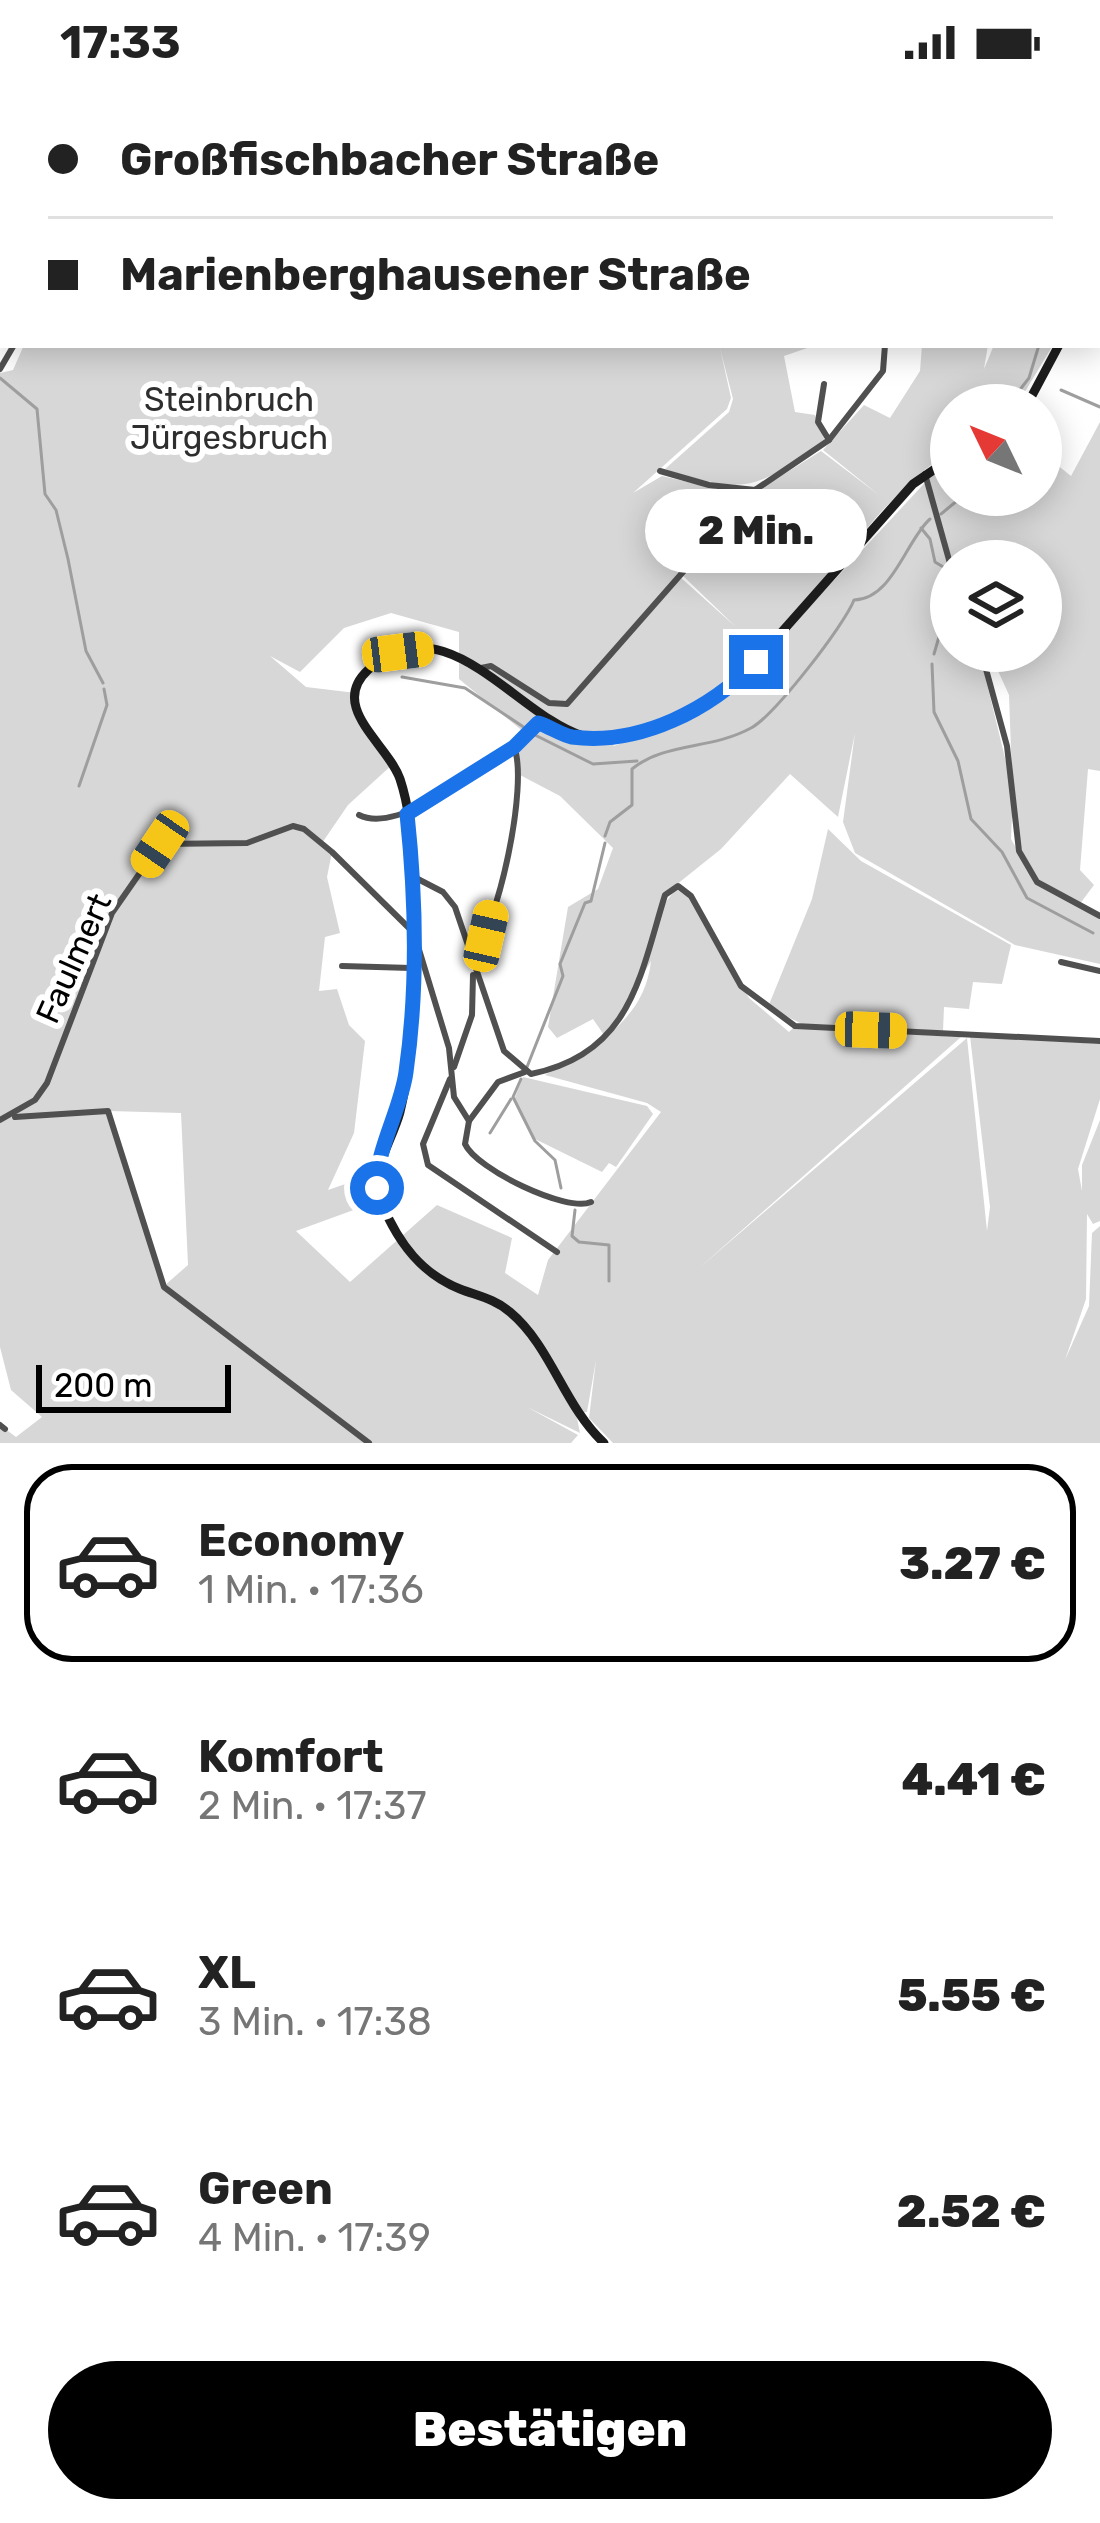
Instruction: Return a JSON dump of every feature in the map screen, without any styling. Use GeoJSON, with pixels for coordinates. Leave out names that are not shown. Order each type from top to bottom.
{"type":"FeatureCollection","features":[{"type":"Feature","properties":{"kind":"main road"},"geometry":{"type":"LineString","coordinates":[[1038,384],[1057,348]]}},
{"type":"Feature","properties":{"kind":"main road"},"geometry":{"type":"LineString","coordinates":[[604,1443],[576,1412],[516,1318],[496,1302],[423,1269],[383,1206],[376,1173],[403,1092],[414,877],[398,774],[360,722],[354,706],[357,682],[378,662],[424,650],[447,651],[481,668],[581,736],[598,738],[644,729],[723,695],[930,471]]}},
{"type":"Feature","properties":{"kind":"street"},"geometry":{"type":"LineString","coordinates":[[481,668],[491,666],[549,704],[567,704],[755,490],[829,440],[883,370],[885,348]]}},
{"type":"Feature","properties":{"kind":"street"},"geometry":{"type":"LineString","coordinates":[[824,384],[818,422],[829,440]]}},
{"type":"Feature","properties":{"kind":"street"},"geometry":{"type":"LineString","coordinates":[[660,471],[709,485],[755,490]]}},
{"type":"Feature","properties":{"kind":"street"},"geometry":{"type":"LineString","coordinates":[[925,474],[943,540]]}},
{"type":"Feature","properties":{"kind":"street"},"geometry":{"type":"LineString","coordinates":[[987,672],[1007,746],[1019,851],[1037,882],[1100,916]]}},
{"type":"Feature","properties":{"kind":"street"},"geometry":{"type":"LineString","coordinates":[[359,815],[368,820],[407,814],[514,747],[538,723],[581,736]]}},
{"type":"Feature","properties":{"kind":"street"},"geometry":{"type":"LineString","coordinates":[[472,956],[486,936],[514,823],[520,775],[514,747]]}},
{"type":"Feature","properties":{"kind":"street","name":"Faulmert"},"geometry":{"type":"LineString","coordinates":[[11,1118],[47,1083],[112,913],[160,844],[248,843],[277,831],[304,829],[413,933]]}},
{"type":"Feature","properties":{"kind":"street"},"geometry":{"type":"LineString","coordinates":[[414,877],[443,892],[455,907],[473,970],[472,1015],[422,1144],[428,1165],[556,1252]]}},
{"type":"Feature","properties":{"kind":"street"},"geometry":{"type":"LineString","coordinates":[[591,1202],[574,1206],[490,1172],[470,1154],[465,1136],[469,1121],[498,1082],[525,1072],[544,1072],[606,1038],[645,974],[665,895],[678,886],[691,896],[740,986],[795,1026],[1100,1041]]}},
{"type":"Feature","properties":{"kind":"street"},"geometry":{"type":"LineString","coordinates":[[413,933],[452,1072],[456,1104],[469,1121]]}},
{"type":"Feature","properties":{"kind":"street"},"geometry":{"type":"LineString","coordinates":[[1061,962],[1100,971]]}},
{"type":"Feature","properties":{"kind":"street"},"geometry":{"type":"LineString","coordinates":[[342,966],[411,968]]}},
{"type":"Feature","properties":{"kind":"street"},"geometry":{"type":"LineString","coordinates":[[473,970],[504,1051],[525,1072]]}},
{"type":"Feature","properties":{"kind":"street"},"geometry":{"type":"LineString","coordinates":[[0,1120],[108,1111],[164,1287],[369,1443]]}},
{"type":"Feature","properties":{"kind":"green space","name":"Steinbruch Jürgesbruch"},"geometry":{"type":"Polygon","coordinates":[[[23,348],[720,348],[731,398],[727,409],[633,493],[662,476],[748,496],[604,658],[679,576],[737,628],[681,574],[759,490],[821,451],[879,495],[823,450],[864,405],[890,418],[920,371],[922,348],[988,348],[984,369],[993,348],[1051,348],[1030,384],[930,384],[930,467],[889,503],[784,631],[713,695],[654,722],[607,735],[614,746],[709,709],[732,690],[930,477],[930,516],[1062,516],[1062,469],[1071,476],[1100,422],[1100,771],[1088,769],[1080,870],[1094,885],[1079,905],[1035,877],[1014,833],[1013,798],[1011,839],[1036,882],[1100,919],[1100,964],[1015,945],[855,853],[843,822],[855,733],[838,817],[790,774],[721,849],[671,889],[665,903],[676,889],[689,898],[749,998],[789,1032],[793,1028],[961,1037],[698,1269],[967,1038],[987,1231],[990,1207],[970,1036],[1100,1044],[1100,1099],[1078,1169],[1082,1191],[1082,1165],[1100,1120],[1100,1221],[1093,1224],[1087,1214],[1086,1299],[1065,1360],[1089,1306],[1092,1233],[1100,1226],[1100,1443],[613,1443],[589,1418],[596,1360],[587,1412],[576,1413],[580,1433],[527,1407],[578,1435],[571,1443],[0,1443],[0,1425],[16,1437],[42,1417],[11,1390],[0,1347],[0,373],[13,370],[23,348]],[[391,613],[344,628],[300,672],[270,656],[306,687],[356,693],[354,706],[393,764],[348,805],[322,843],[332,852],[327,877],[340,933],[325,937],[319,991],[337,989],[349,1025],[365,1041],[354,1133],[328,1190],[377,1173],[381,1200],[296,1231],[350,1282],[437,1205],[512,1238],[505,1273],[538,1295],[548,1260],[661,1112],[647,1103],[545,1075],[605,1037],[593,1019],[557,1038],[548,1027],[568,907],[598,889],[613,848],[560,796],[520,775],[514,747],[525,733],[459,679],[459,632],[391,613]],[[651,961],[608,1035],[639,1000],[651,961]],[[109,1111],[164,1286],[188,1265],[181,1113],[109,1111]]]}},
{"type":"Feature","properties":{"kind":"green space"},"geometry":{"type":"Polygon","coordinates":[[[720,348],[807,348],[784,356],[795,412],[815,415],[825,441],[750,483],[716,483],[665,469],[729,412],[733,399],[720,348]]]}},
{"type":"Feature","properties":{"kind":"green space"},"geometry":{"type":"Polygon","coordinates":[[[828,829],[861,861],[1011,945],[1002,984],[973,982],[969,1009],[944,1007],[943,1031],[804,1025],[768,1007],[812,899],[828,829]]]}},
{"type":"Feature","properties":{"kind":"green space"},"geometry":{"type":"Polygon","coordinates":[[[523,1077],[647,1106],[653,1114],[616,1167],[609,1163],[602,1172],[533,1138],[514,1100],[523,1077]]]}},
{"type":"Feature","properties":{"kind":"waterway"},"geometry":{"type":"LineString","coordinates":[[1024,384],[1038,348]]}},
{"type":"Feature","properties":{"kind":"waterway"},"geometry":{"type":"LineString","coordinates":[[0,378],[37,409],[45,494],[56,510],[86,651],[103,683]]}},
{"type":"Feature","properties":{"kind":"waterway"},"geometry":{"type":"LineString","coordinates":[[1062,390],[1100,407]]}},
{"type":"Feature","properties":{"kind":"waterway"},"geometry":{"type":"LineString","coordinates":[[605,836],[610,822],[632,805],[632,769],[659,754],[736,735],[762,720],[808,668],[854,600],[879,590],[889,579],[930,519]]}},
{"type":"Feature","properties":{"kind":"waterway"},"geometry":{"type":"LineString","coordinates":[[921,528],[930,540]]}},
{"type":"Feature","properties":{"kind":"waterway"},"geometry":{"type":"LineString","coordinates":[[932,672],[934,712],[958,761],[971,819],[1002,852],[1027,898],[1093,933]]}},
{"type":"Feature","properties":{"kind":"waterway"},"geometry":{"type":"LineString","coordinates":[[402,677],[465,688],[525,728]]}},
{"type":"Feature","properties":{"kind":"waterway"},"geometry":{"type":"LineString","coordinates":[[79,786],[107,705],[104,689]]}},
{"type":"Feature","properties":{"kind":"waterway"},"geometry":{"type":"LineString","coordinates":[[533,734],[593,764],[637,761]]}},
{"type":"Feature","properties":{"kind":"waterway"},"geometry":{"type":"LineString","coordinates":[[527,1067],[563,976],[560,964],[585,903],[591,901],[605,843]]}},
{"type":"Feature","properties":{"kind":"waterway"},"geometry":{"type":"LineString","coordinates":[[521,1079],[513,1097],[535,1141],[555,1160],[561,1188]]}},
{"type":"Feature","properties":{"kind":"waterway"},"geometry":{"type":"LineString","coordinates":[[490,1133],[511,1099]]}},
{"type":"Feature","properties":{"kind":"waterway"},"geometry":{"type":"LineString","coordinates":[[575,1210],[572,1236],[579,1242],[609,1245],[609,1281]]}},
{"type":"Feature","properties":{"kind":"route"},"geometry":{"type":"LineString","coordinates":[[377,1188],[376,1173],[400,1112],[411,1031],[414,877],[407,814],[514,747],[538,723],[572,737],[619,736],[700,709],[723,695],[756,662]]}}]}
